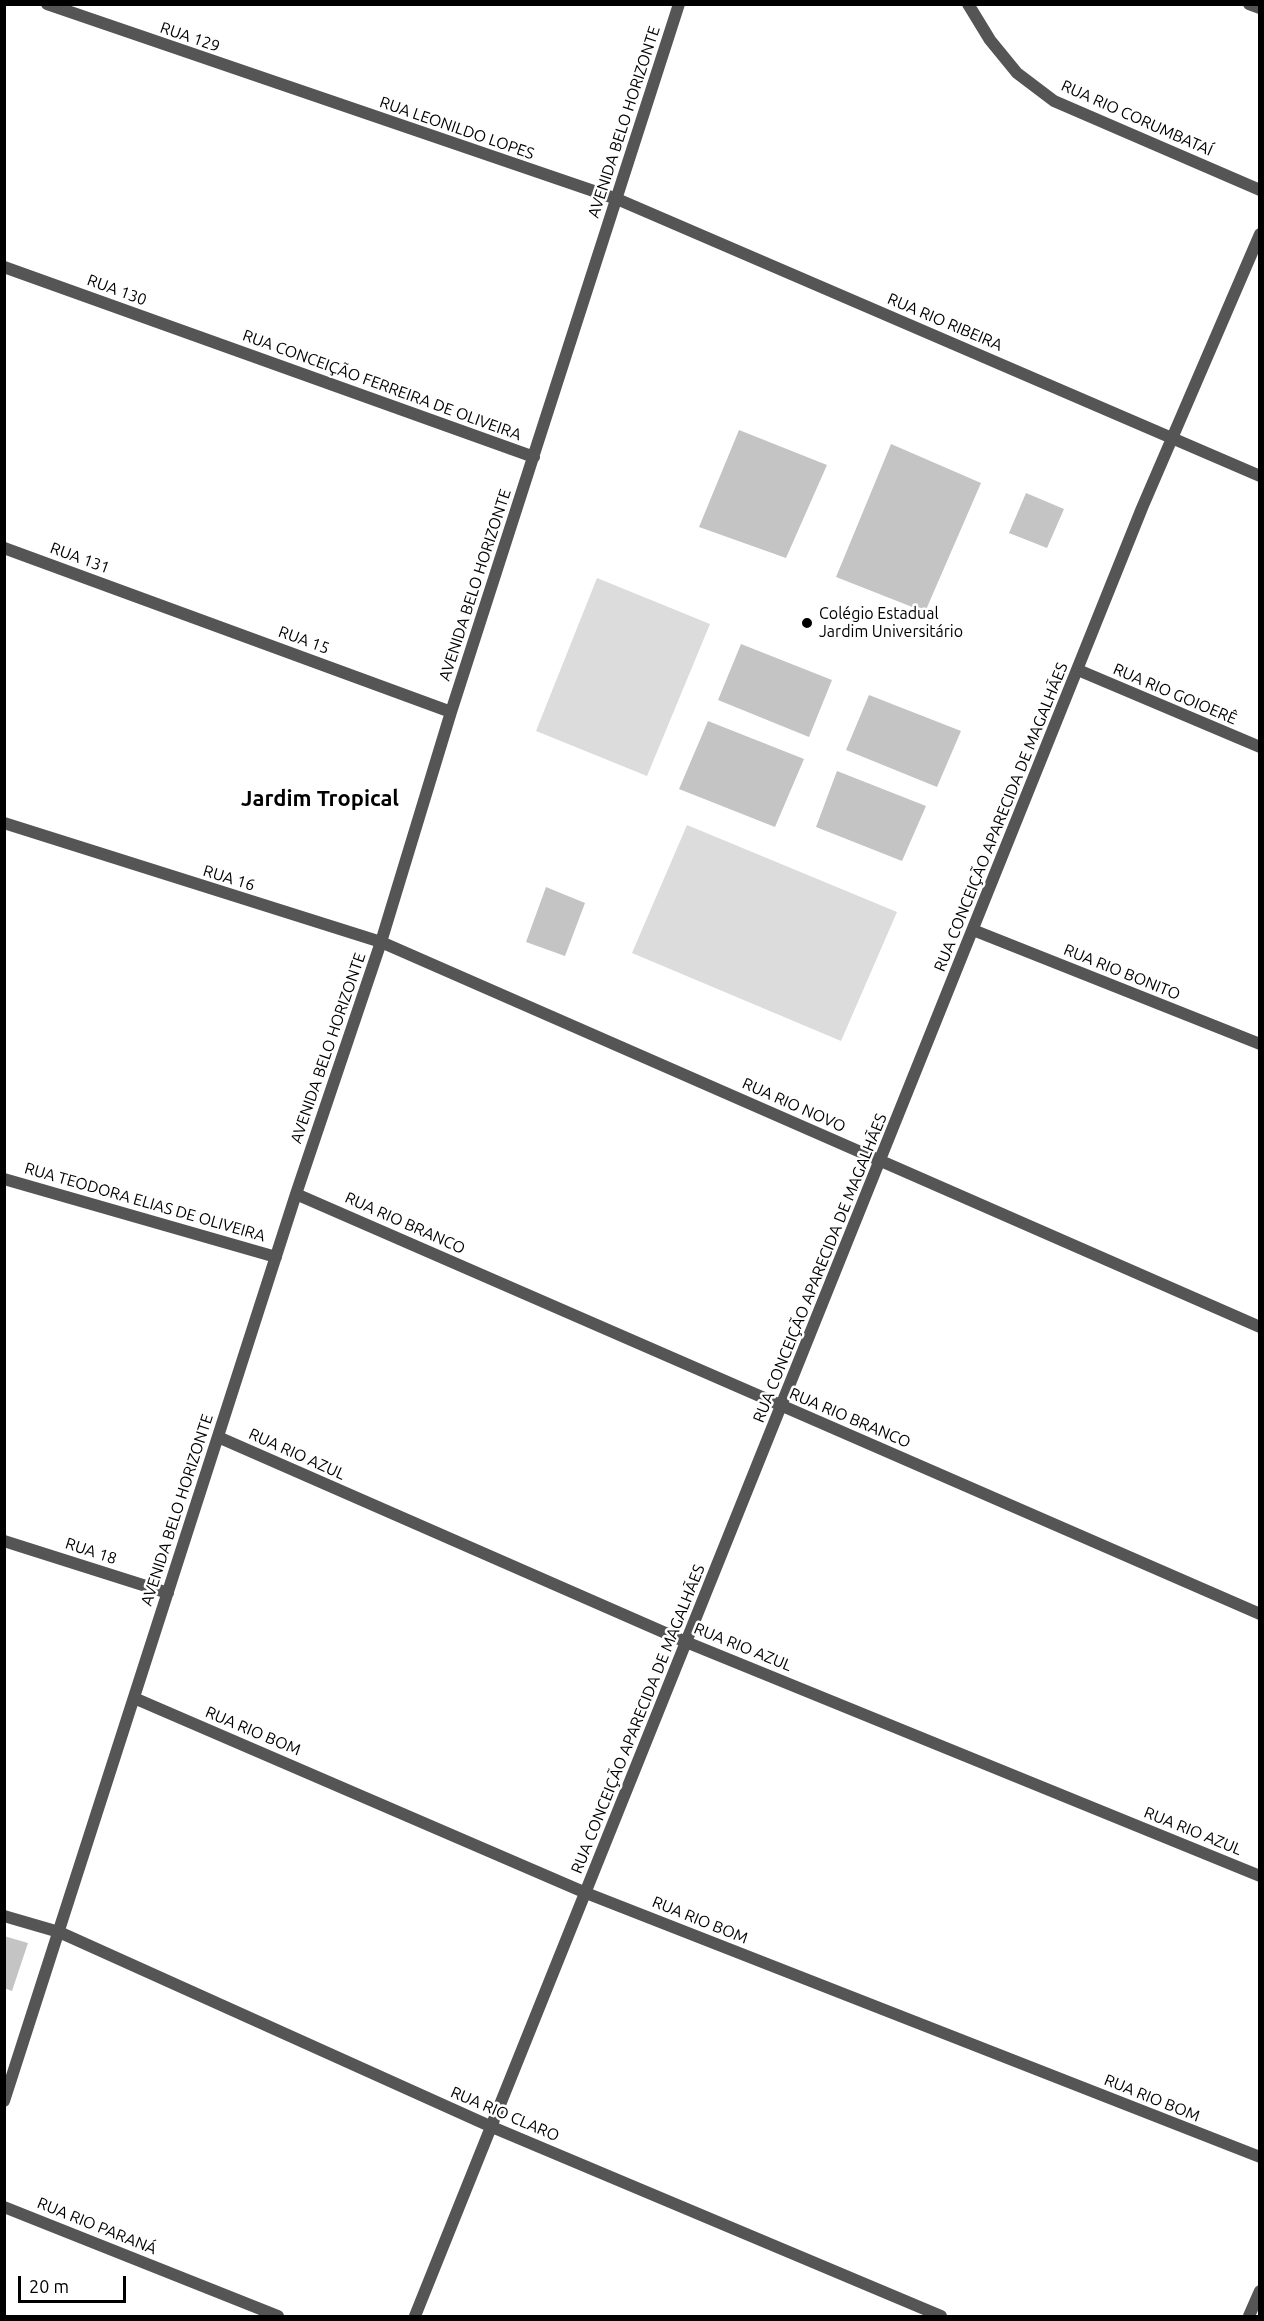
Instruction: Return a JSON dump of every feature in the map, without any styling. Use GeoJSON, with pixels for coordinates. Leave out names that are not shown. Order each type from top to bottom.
{"type":"FeatureCollection","features":[{"type":"Feature","properties":{"kind":"street","name":"RUA 129"},"geometry":{"type":"LineString","coordinates":[[47,4],[288,88]]}},
{"type":"Feature","properties":{"kind":"street","name":"AVENIDA BELO HORIZONTE"},"geometry":{"type":"LineString","coordinates":[[4,2101],[296,1194],[381,942],[451,712],[679,4]]}},
{"type":"Feature","properties":{"kind":"street","name":"RUA RIO CORUMBATAÍ"},"geometry":{"type":"LineString","coordinates":[[968,4],[990,40],[1017,74],[1054,101],[1260,190]]}},
{"type":"Feature","properties":{"kind":"street"},"geometry":{"type":"LineString","coordinates":[[1249,4],[1260,9]]}},
{"type":"Feature","properties":{"kind":"street","name":"RUA LEONILDO LOPES"},"geometry":{"type":"LineString","coordinates":[[288,88],[616,199]]}},
{"type":"Feature","properties":{"kind":"street","name":"RUA RIO RIBEIRA"},"geometry":{"type":"LineString","coordinates":[[616,199],[1260,476]]}},
{"type":"Feature","properties":{"kind":"street","name":"RUA CONCEIÇÃO APARECIDA DE MAGALHÃES"},"geometry":{"type":"LineString","coordinates":[[415,2316],[1171,437],[1260,234]]}},
{"type":"Feature","properties":{"kind":"street","name":"RUA 130"},"geometry":{"type":"LineString","coordinates":[[4,267],[219,344]]}},
{"type":"Feature","properties":{"kind":"street","name":"RUA CONCEIÇÃO FERREIRA DE OLIVEIRA"},"geometry":{"type":"LineString","coordinates":[[219,344],[534,457]]}},
{"type":"Feature","properties":{"kind":"street","name":"RUA 131"},"geometry":{"type":"LineString","coordinates":[[4,548],[144,599]]}},
{"type":"Feature","properties":{"kind":"street","name":"RUA 15"},"geometry":{"type":"LineString","coordinates":[[144,599],[451,712]]}},
{"type":"Feature","properties":{"kind":"street","name":"RUA RIO GOIOERÊ"},"geometry":{"type":"LineString","coordinates":[[1078,670],[1260,747]]}},
{"type":"Feature","properties":{"kind":"street","name":"RUA 16"},"geometry":{"type":"LineString","coordinates":[[4,823],[381,942]]}},
{"type":"Feature","properties":{"kind":"street","name":"RUA RIO BONITO"},"geometry":{"type":"LineString","coordinates":[[973,930],[1260,1044]]}},
{"type":"Feature","properties":{"kind":"street","name":"RUA RIO NOVO"},"geometry":{"type":"LineString","coordinates":[[381,942],[1260,1327]]}},
{"type":"Feature","properties":{"kind":"street","name":"RUA TEODORA ELIAS DE OLIVEIRA"},"geometry":{"type":"LineString","coordinates":[[4,1179],[276,1257]]}},
{"type":"Feature","properties":{"kind":"street","name":"RUA RIO BRANCO"},"geometry":{"type":"LineString","coordinates":[[296,1194],[1260,1614]]}},
{"type":"Feature","properties":{"kind":"street","name":"RUA RIO AZUL"},"geometry":{"type":"LineString","coordinates":[[218,1437],[686,1642],[1260,1876]]}},
{"type":"Feature","properties":{"kind":"street","name":"RUA 18"},"geometry":{"type":"LineString","coordinates":[[4,1541],[168,1593]]}},
{"type":"Feature","properties":{"kind":"street","name":"RUA RIO BOM"},"geometry":{"type":"LineString","coordinates":[[134,1698],[586,1893],[1260,2157]]}},
{"type":"Feature","properties":{"kind":"street","name":"RUA RIO CLARO"},"geometry":{"type":"LineString","coordinates":[[4,1916],[59,1932],[492,2127],[941,2316]]}},
{"type":"Feature","properties":{"kind":"street","name":"RUA RIO PARANÁ"},"geometry":{"type":"LineString","coordinates":[[4,2207],[278,2316]]}},
{"type":"Feature","properties":{"kind":"street"},"geometry":{"type":"LineString","coordinates":[[1249,2316],[1260,2291]]}},
{"type":"Feature","properties":{"kind":"shaded area"},"geometry":{"type":"Polygon","coordinates":[[[597,578],[710,624],[647,776],[536,731],[597,578]]]}},
{"type":"Feature","properties":{"kind":"shaded area"},"geometry":{"type":"Polygon","coordinates":[[[687,825],[897,912],[841,1041],[632,953],[687,825]]]}},
{"type":"Feature","properties":{"kind":"building"},"geometry":{"type":"Polygon","coordinates":[[[739,430],[827,465],[786,558],[699,527],[739,430]]]}},
{"type":"Feature","properties":{"kind":"building"},"geometry":{"type":"Polygon","coordinates":[[[891,444],[981,483],[925,612],[836,577],[891,444]]]}},
{"type":"Feature","properties":{"kind":"building"},"geometry":{"type":"Polygon","coordinates":[[[1026,493],[1064,509],[1047,548],[1009,533],[1026,493]]]}},
{"type":"Feature","properties":{"kind":"building"},"geometry":{"type":"Polygon","coordinates":[[[741,644],[832,680],[809,737],[718,700],[741,644]]]}},
{"type":"Feature","properties":{"kind":"building"},"geometry":{"type":"Polygon","coordinates":[[[869,695],[961,731],[937,787],[846,750],[869,695]]]}},
{"type":"Feature","properties":{"kind":"building"},"geometry":{"type":"Polygon","coordinates":[[[708,721],[804,759],[775,827],[679,789],[708,721]]]}},
{"type":"Feature","properties":{"kind":"building"},"geometry":{"type":"Polygon","coordinates":[[[837,771],[926,806],[902,861],[816,827],[837,771]]]}},
{"type":"Feature","properties":{"kind":"building"},"geometry":{"type":"Polygon","coordinates":[[[546,887],[585,903],[565,956],[526,942],[546,887]]]}},
{"type":"Feature","properties":{"kind":"building"},"geometry":{"type":"Polygon","coordinates":[[[4,1936],[28,1943],[12,1991],[4,1988],[4,1936]]]}},
{"type":"Feature","properties":{"kind":"place","name":"Colégio Estadual Jardim Universitário"},"geometry":{"type":"Point","coordinates":[807,623]}},
{"type":"Feature","properties":{"kind":"district","name":"Jardim Tropical"},"geometry":{"type":"Point","coordinates":[320,799]}}]}
